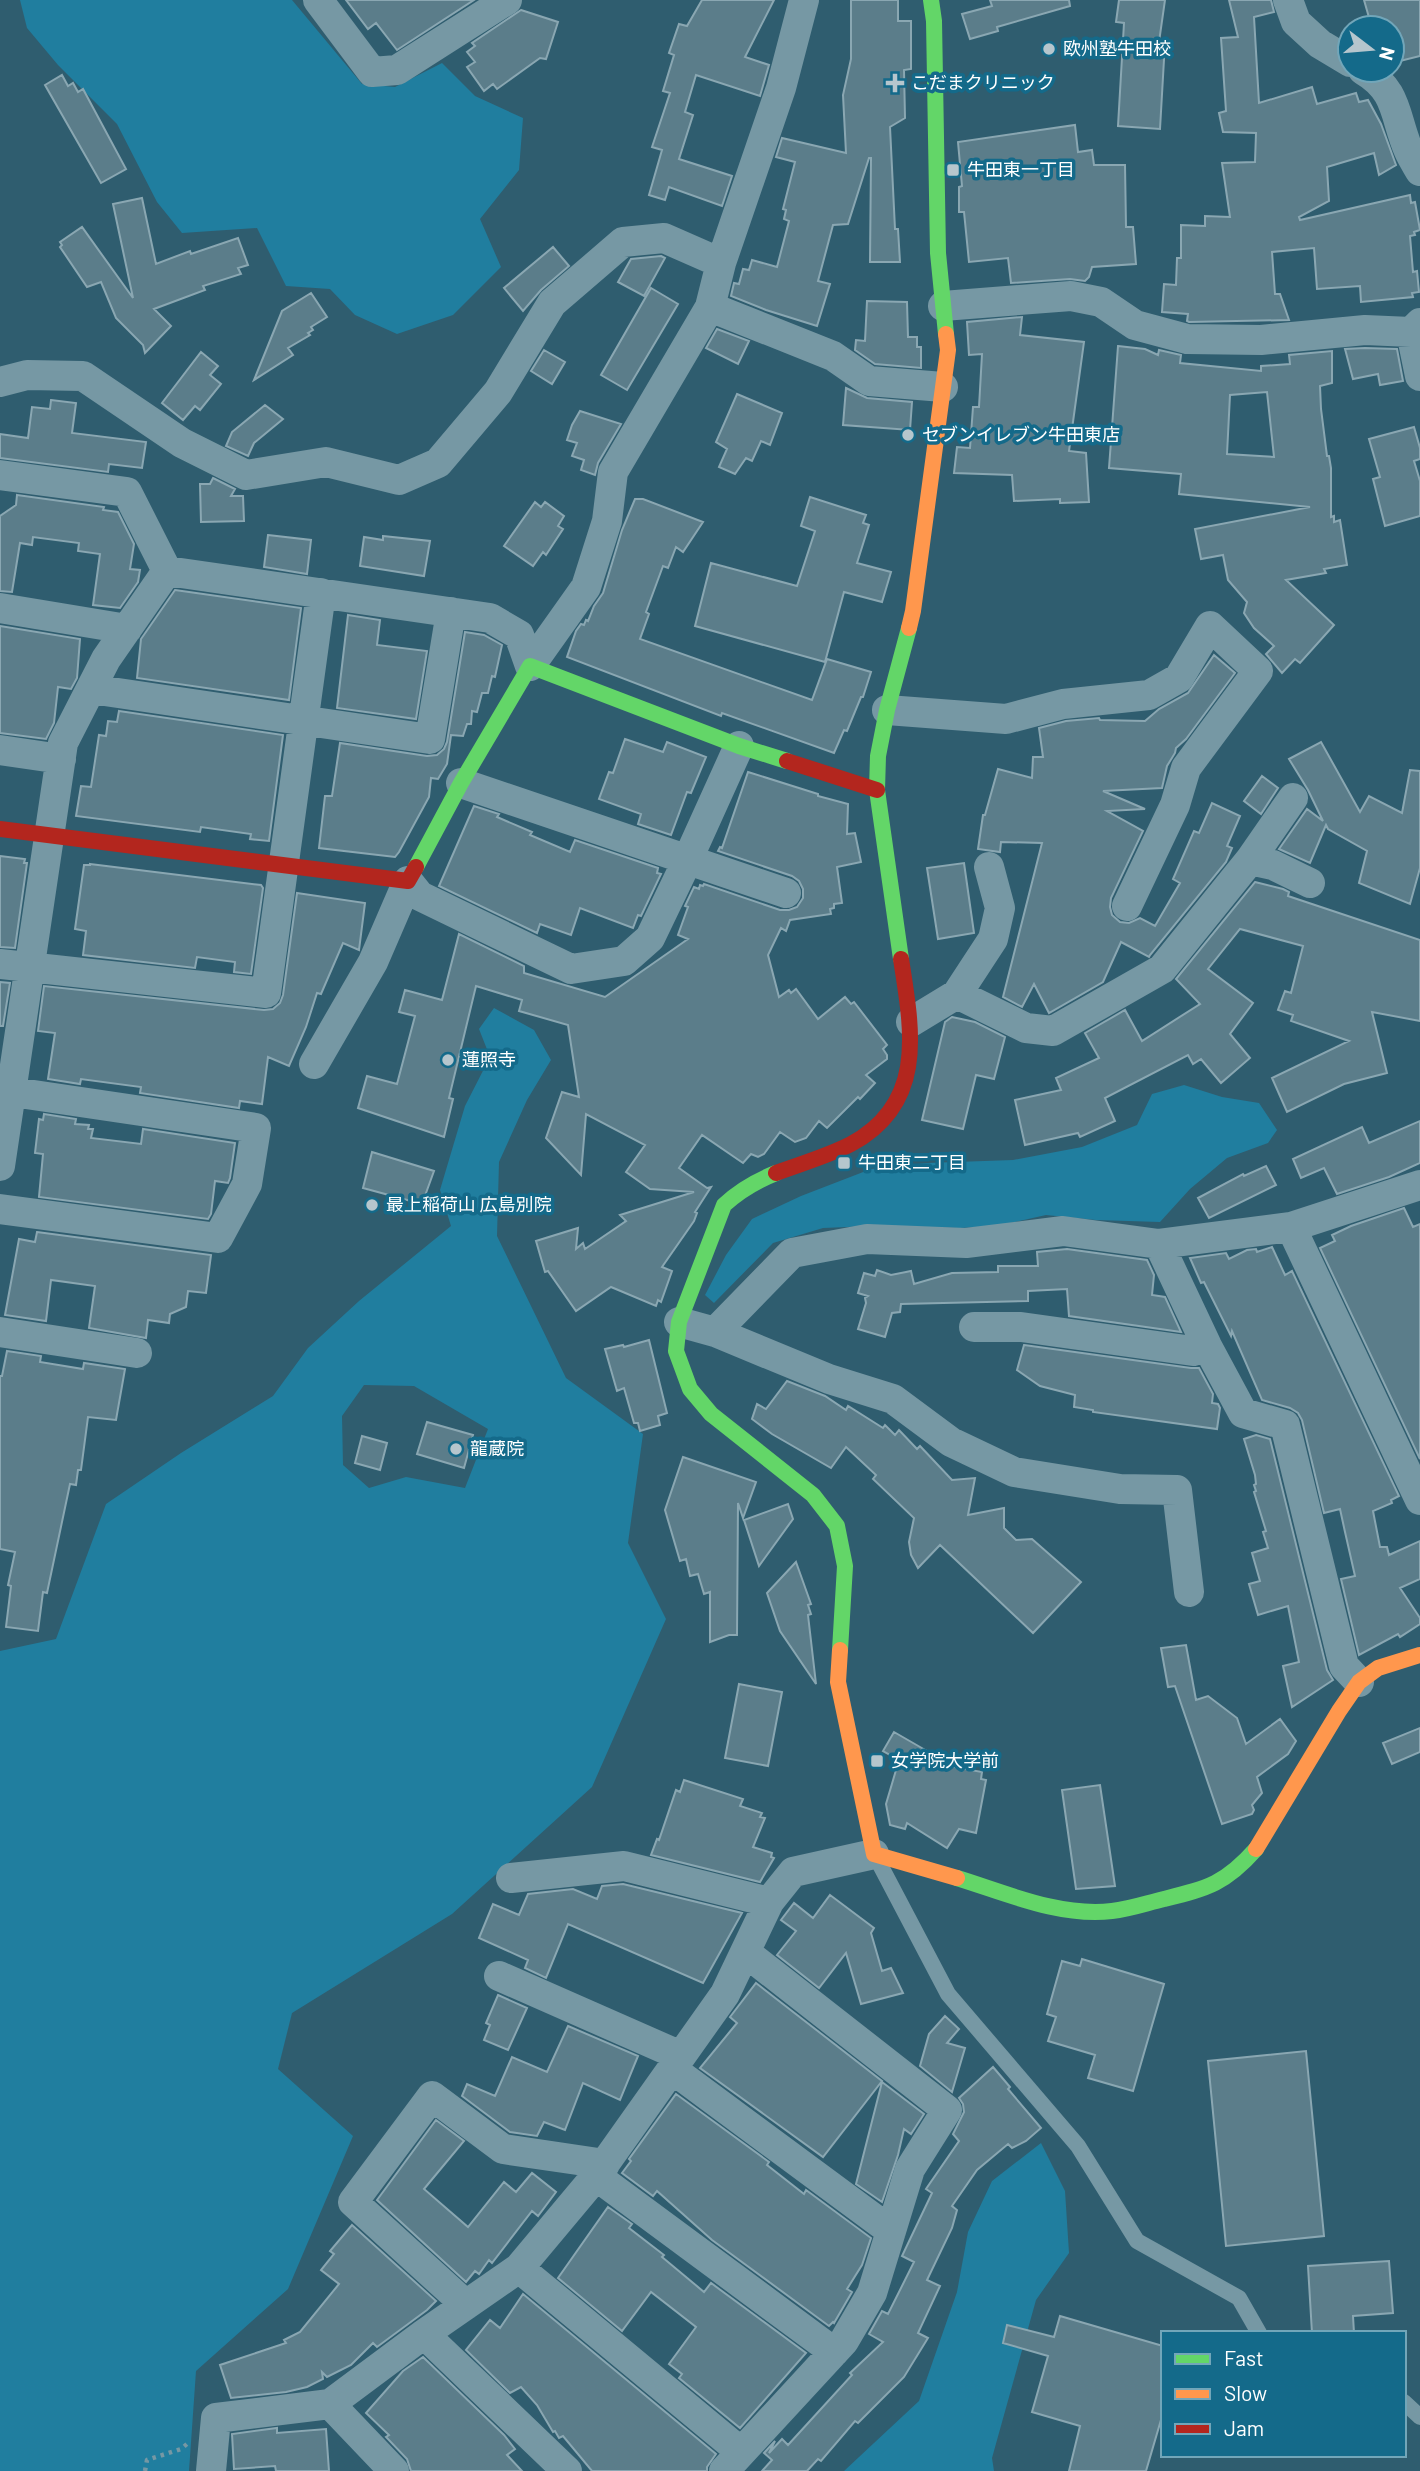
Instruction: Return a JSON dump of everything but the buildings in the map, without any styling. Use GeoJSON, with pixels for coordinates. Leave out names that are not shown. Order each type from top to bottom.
{"type":"FeatureCollection","features":[{"type":"Feature","properties":{"kind":"street"},"geometry":{"type":"LineString","coordinates":[[318,0],[372,72],[397,70],[507,0]]}},
{"type":"Feature","properties":{"kind":"street"},"geometry":{"type":"LineString","coordinates":[[314,1064],[373,961],[408,881],[461,783],[530,666],[586,587],[607,522],[613,472],[710,307],[721,263],[781,88],[804,0]]}},
{"type":"Feature","properties":{"kind":"street"},"geometry":{"type":"LineString","coordinates":[[874,1854],[838,1682],[845,1566],[837,1526],[813,1495],[710,1415],[690,1388],[676,1351],[679,1322],[723,1205],[756,1181],[851,1144],[883,1121],[902,1093],[909,1059],[911,1022],[877,790],[878,756],[887,709],[913,611],[948,350],[938,253],[934,20],[931,0]]}},
{"type":"Feature","properties":{"kind":"street"},"geometry":{"type":"LineString","coordinates":[[1288,0],[1296,22],[1320,44],[1336,54]]}},
{"type":"Feature","properties":{"kind":"street"},"geometry":{"type":"LineString","coordinates":[[1380,84],[1391,96],[1416,157]]}},
{"type":"Feature","properties":{"kind":"street"},"geometry":{"type":"LineString","coordinates":[[0,382],[27,375],[83,376],[182,443],[246,475],[326,462],[399,480],[438,463],[498,392],[552,303],[624,243],[664,238],[721,263]]}},
{"type":"Feature","properties":{"kind":"street"},"geometry":{"type":"LineString","coordinates":[[943,306],[1071,296],[1101,302],[1135,325],[1187,338],[1261,341],[1365,330],[1416,328],[1420,376]]}},
{"type":"Feature","properties":{"kind":"street"},"geometry":{"type":"LineString","coordinates":[[710,307],[833,356],[869,381],[943,387]]}},
{"type":"Feature","properties":{"kind":"street"},"geometry":{"type":"LineString","coordinates":[[0,475],[127,492],[167,571]]}},
{"type":"Feature","properties":{"kind":"street"},"geometry":{"type":"LineString","coordinates":[[167,571],[490,618],[519,635],[530,666],[738,746],[877,790]]}},
{"type":"Feature","properties":{"kind":"street"},"geometry":{"type":"LineString","coordinates":[[0,1166],[6,1091],[30,968],[63,743],[106,659],[167,571]]}},
{"type":"Feature","properties":{"kind":"street"},"geometry":{"type":"LineString","coordinates":[[0,964],[266,993],[321,593]]}},
{"type":"Feature","properties":{"kind":"street"},"geometry":{"type":"LineString","coordinates":[[0,608],[127,629]]}},
{"type":"Feature","properties":{"kind":"street"},"geometry":{"type":"LineString","coordinates":[[91,689],[430,738],[451,612]]}},
{"type":"Feature","properties":{"kind":"street"},"geometry":{"type":"LineString","coordinates":[[887,709],[1006,719],[1063,704],[1149,695],[1179,678],[1210,626],[1258,671],[1186,768],[1175,805],[1128,906]]}},
{"type":"Feature","properties":{"kind":"street"},"geometry":{"type":"LineString","coordinates":[[0,829],[408,881],[420,896],[571,970],[624,961],[650,938],[688,861],[738,746]]}},
{"type":"Feature","properties":{"kind":"street"},"geometry":{"type":"LineString","coordinates":[[0,750],[61,759]]}},
{"type":"Feature","properties":{"kind":"street"},"geometry":{"type":"LineString","coordinates":[[461,783],[786,893]]}},
{"type":"Feature","properties":{"kind":"street"},"geometry":{"type":"LineString","coordinates":[[957,994],[1026,1028],[1053,1031],[1162,969],[1250,860],[1293,798]]}},
{"type":"Feature","properties":{"kind":"street"},"geometry":{"type":"LineString","coordinates":[[1250,860],[1273,865],[1310,883]]}},
{"type":"Feature","properties":{"kind":"street"},"geometry":{"type":"LineString","coordinates":[[911,1022],[957,994],[993,939],[1000,908],[989,867]]}},
{"type":"Feature","properties":{"kind":"street"},"geometry":{"type":"LineString","coordinates":[[0,1209],[219,1238],[247,1184],[256,1128],[6,1091]]}},
{"type":"Feature","properties":{"kind":"street"},"geometry":{"type":"LineString","coordinates":[[715,1332],[792,1253],[867,1239],[966,1242],[1063,1231],[1159,1244],[1292,1227],[1420,1185]]}},
{"type":"Feature","properties":{"kind":"street"},"geometry":{"type":"LineString","coordinates":[[1292,1227],[1420,1500]]}},
{"type":"Feature","properties":{"kind":"street"},"geometry":{"type":"LineString","coordinates":[[1159,1244],[1207,1346],[1243,1413],[1285,1425],[1344,1665],[1359,1682]]}},
{"type":"Feature","properties":{"kind":"street"},"geometry":{"type":"LineString","coordinates":[[679,1322],[715,1332],[829,1378],[893,1399],[951,1442],[1014,1472],[1120,1489],[1177,1490],[1189,1592]]}},
{"type":"Feature","properties":{"kind":"street"},"geometry":{"type":"LineString","coordinates":[[974,1327],[1021,1326],[1193,1351],[1207,1346]]}},
{"type":"Feature","properties":{"kind":"street"},"geometry":{"type":"LineString","coordinates":[[0,1332],[137,1353]]}},
{"type":"Feature","properties":{"kind":"street"},"geometry":{"type":"LineString","coordinates":[[211,2471],[216,2417],[330,2404],[519,2268],[601,2170],[725,1994],[769,1902],[793,1872],[874,1854],[1056,1908],[1086,1912],[1114,1911],[1209,1888],[1240,1867],[1257,1848],[1359,1682],[1378,1668],[1420,1655]]}},
{"type":"Feature","properties":{"kind":"street"},"geometry":{"type":"LineString","coordinates":[[511,1878],[624,1866],[769,1902]]}},
{"type":"Feature","properties":{"kind":"street"},"geometry":{"type":"LineString","coordinates":[[519,2268],[732,2462],[844,2341],[872,2293],[909,2169],[947,2110],[745,1952]]}},
{"type":"Feature","properties":{"kind":"street"},"geometry":{"type":"LineString","coordinates":[[499,1976],[676,2063],[891,2231]]}},
{"type":"Feature","properties":{"kind":"street"},"geometry":{"type":"LineString","coordinates":[[466,2305],[352,2202],[432,2096],[503,2149],[601,2170],[834,2352]]}},
{"type":"Feature","properties":{"kind":"street"},"geometry":{"type":"LineString","coordinates":[[424,2334],[567,2471]]}},
{"type":"Feature","properties":{"kind":"street"},"geometry":{"type":"LineString","coordinates":[[330,2404],[394,2471]]}},
{"type":"Feature","properties":{"kind":"lane"},"geometry":{"type":"LineString","coordinates":[[874,1854],[948,1994],[1078,2146],[1137,2241],[1239,2298],[1258,2331]]}},
{"type":"Feature","properties":{"kind":"lane"},"geometry":{"type":"LineString","coordinates":[[1406,2404],[1420,2417]]}},
{"type":"Feature","properties":{"kind":"path"},"geometry":{"type":"LineString","coordinates":[[145,2471],[147,2460],[181,2449],[216,2417]]}},
{"type":"Feature","properties":{"kind":"shaded area"},"geometry":{"type":"Polygon","coordinates":[[[20,0],[292,0],[362,84],[395,87],[442,63],[475,96],[523,118],[519,170],[480,219],[501,267],[453,315],[397,334],[355,315],[330,289],[286,286],[257,228],[182,233],[157,202],[117,124],[58,65],[27,28],[20,0]]]}},
{"type":"Feature","properties":{"kind":"shaded area"},"geometry":{"type":"Polygon","coordinates":[[[494,1008],[534,1030],[551,1060],[527,1100],[499,1162],[497,1236],[566,1378],[643,1434],[628,1543],[666,1619],[592,1787],[452,1914],[292,2013],[278,2069],[353,2136],[288,2289],[196,2371],[189,2471],[0,2471],[0,1651],[56,1639],[106,1504],[273,1396],[308,1348],[359,1301],[451,1226],[440,1190],[465,1106],[490,1057],[479,1029],[494,1008]],[[364,1385],[342,1416],[343,1465],[369,1488],[406,1477],[465,1488],[488,1429],[414,1386],[364,1385]]]}},
{"type":"Feature","properties":{"kind":"shaded area"},"geometry":{"type":"Polygon","coordinates":[[[1184,1085],[1222,1097],[1259,1103],[1277,1130],[1268,1143],[1227,1158],[1190,1189],[1160,1222],[1046,1215],[997,1226],[823,1228],[773,1243],[714,1303],[705,1295],[726,1255],[752,1219],[801,1196],[871,1169],[927,1163],[1013,1160],[1082,1147],[1137,1125],[1152,1094],[1184,1085]]]}},
{"type":"Feature","properties":{"kind":"shaded area"},"geometry":{"type":"Polygon","coordinates":[[[1041,2143],[1065,2191],[1069,2253],[1036,2300],[992,2458],[994,2471],[844,2471],[919,2401],[957,2292],[968,2232],[992,2181],[1041,2143]]]}},
{"type":"Feature","properties":{"kind":"traffic: fast"},"geometry":{"type":"LineString","coordinates":[[931,0],[934,21],[938,253],[946,334]]}},
{"type":"Feature","properties":{"kind":"traffic: fast"},"geometry":{"type":"LineString","coordinates":[[901,959],[877,790],[878,756],[887,710],[909,628]]}},
{"type":"Feature","properties":{"kind":"traffic: fast"},"geometry":{"type":"LineString","coordinates":[[416,867],[461,783],[530,666],[739,746],[787,761]]}},
{"type":"Feature","properties":{"kind":"traffic: fast"},"geometry":{"type":"LineString","coordinates":[[776,1173],[748,1186],[724,1205],[679,1322],[676,1351],[690,1389],[711,1414],[813,1495],[837,1526],[845,1566],[840,1650]]}},
{"type":"Feature","properties":{"kind":"traffic: fast"},"geometry":{"type":"LineString","coordinates":[[957,1878],[1053,1907],[1092,1912],[1112,1911],[1204,1888],[1235,1870],[1256,1849]]}},
{"type":"Feature","properties":{"kind":"traffic: slow"},"geometry":{"type":"LineString","coordinates":[[909,628],[948,350],[946,334]]}},
{"type":"Feature","properties":{"kind":"traffic: slow"},"geometry":{"type":"LineString","coordinates":[[840,1650],[838,1682],[874,1854],[957,1878]]}},
{"type":"Feature","properties":{"kind":"traffic: slow"},"geometry":{"type":"LineString","coordinates":[[1256,1849],[1359,1682],[1378,1668],[1420,1655]]}},
{"type":"Feature","properties":{"kind":"traffic: jam"},"geometry":{"type":"LineString","coordinates":[[787,761],[877,790]]}},
{"type":"Feature","properties":{"kind":"traffic: jam"},"geometry":{"type":"LineString","coordinates":[[0,829],[408,881],[416,867]]}},
{"type":"Feature","properties":{"kind":"traffic: jam"},"geometry":{"type":"LineString","coordinates":[[776,1173],[851,1144],[875,1127],[892,1108],[903,1086],[909,1063],[909,1012],[901,959]]}},
{"type":"Feature","properties":{"kind":"place","name":"欧州塾牛田校"},"geometry":{"type":"Point","coordinates":[1049,49]}},
{"type":"Feature","properties":{"kind":"place","name":"こだまクリニック"},"geometry":{"type":"Point","coordinates":[895,83]}},
{"type":"Feature","properties":{"kind":"place","name":"牛田東一丁目"},"geometry":{"type":"Point","coordinates":[953,170]}},
{"type":"Feature","properties":{"kind":"place","name":"セブンイレブン牛田東店"},"geometry":{"type":"Point","coordinates":[908,435]}},
{"type":"Feature","properties":{"kind":"place","name":"蓮照寺"},"geometry":{"type":"Point","coordinates":[448,1060]}},
{"type":"Feature","properties":{"kind":"place","name":"牛田東二丁目"},"geometry":{"type":"Point","coordinates":[844,1163]}},
{"type":"Feature","properties":{"kind":"place","name":"最上稲荷山 広島別院"},"geometry":{"type":"Point","coordinates":[372,1205]}},
{"type":"Feature","properties":{"kind":"place","name":"龍蔵院"},"geometry":{"type":"Point","coordinates":[456,1449]}},
{"type":"Feature","properties":{"kind":"place","name":"女学院大学前"},"geometry":{"type":"Point","coordinates":[877,1761]}}]}
